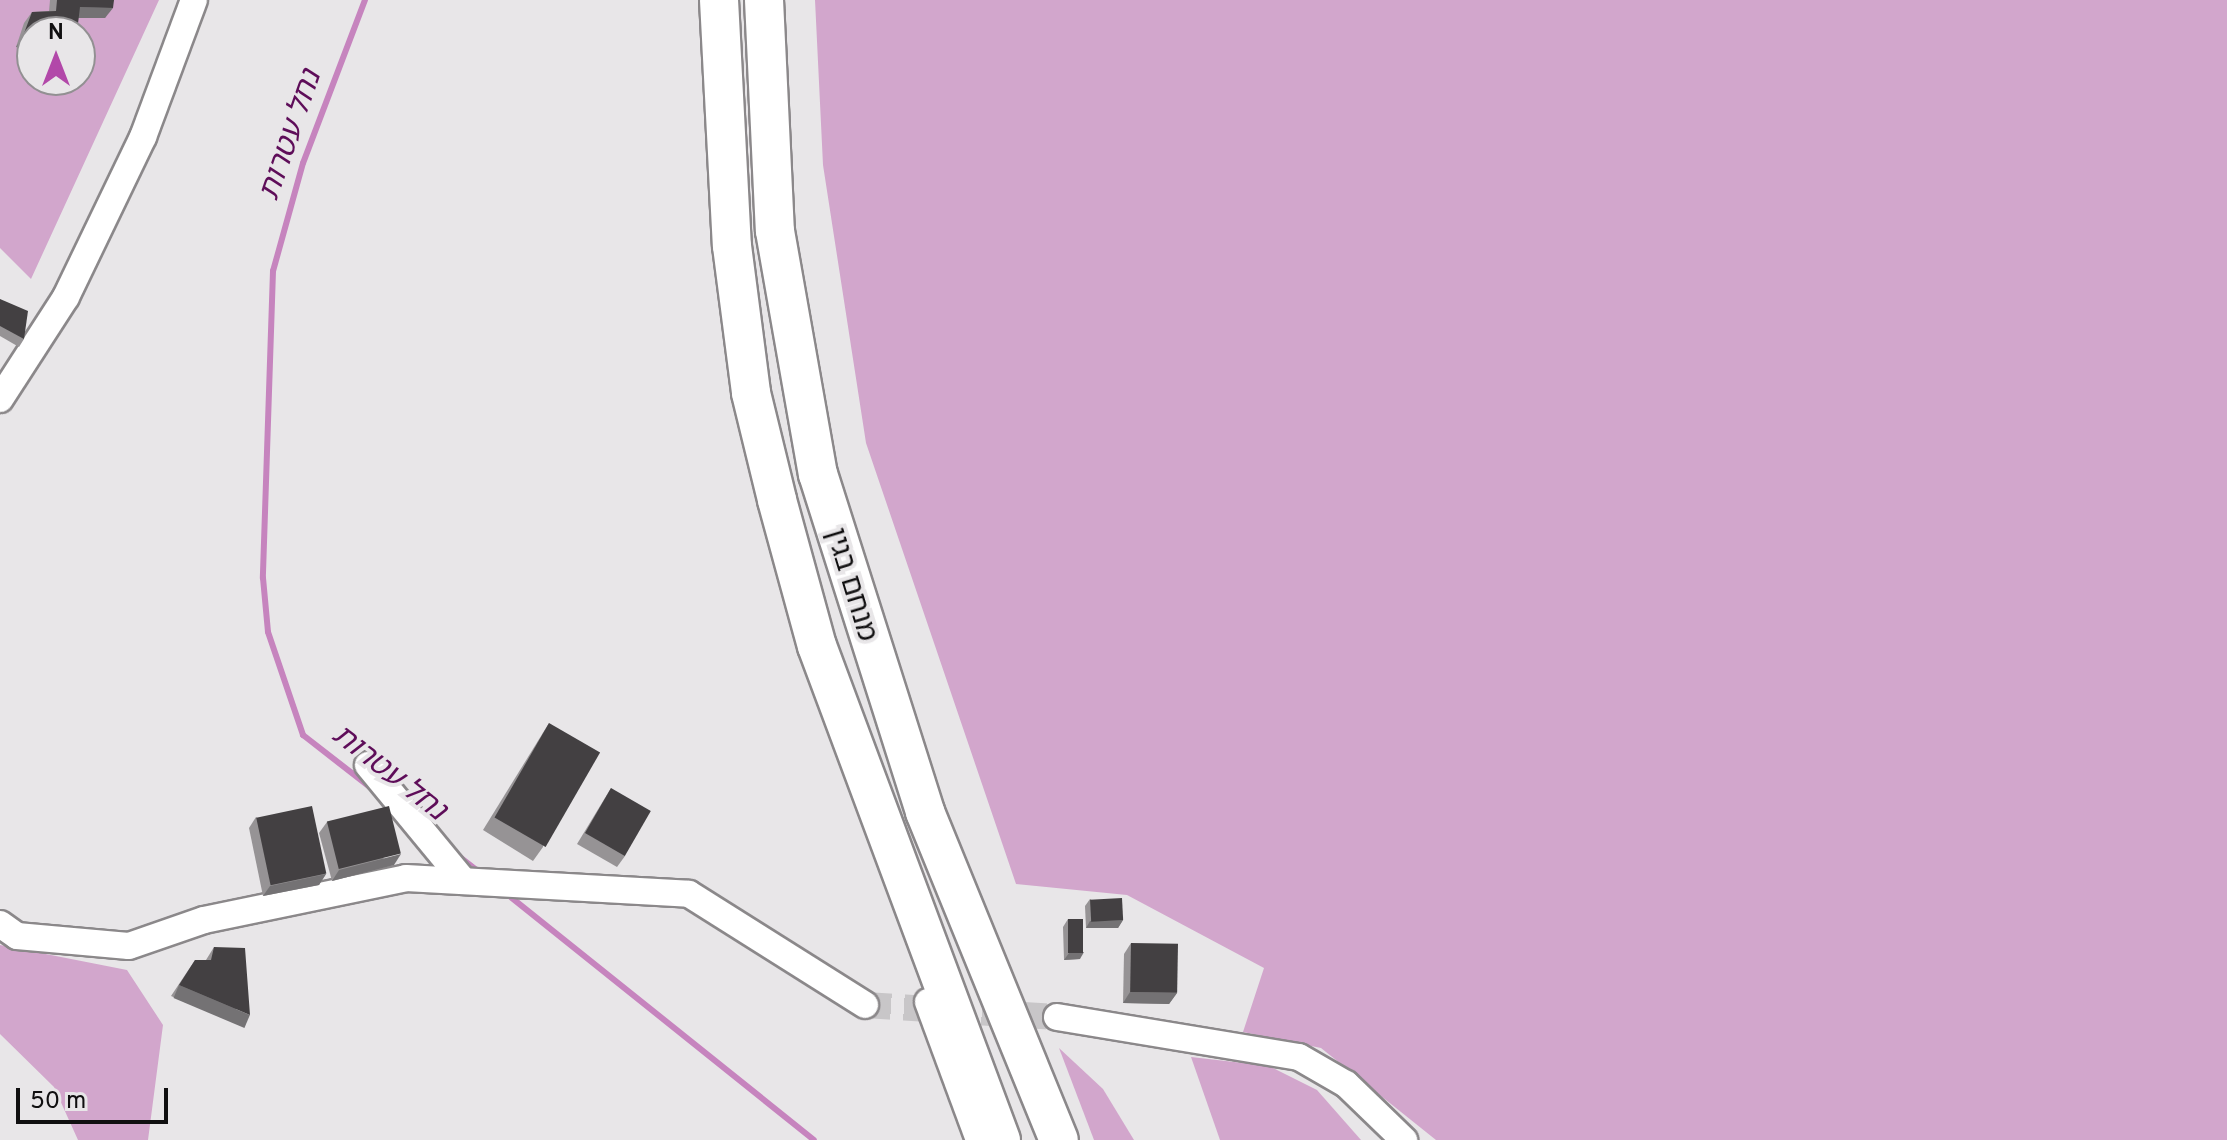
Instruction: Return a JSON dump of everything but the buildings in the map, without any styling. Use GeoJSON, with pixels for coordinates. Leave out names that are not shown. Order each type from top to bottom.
{"type":"FeatureCollection","features":[{"type":"Feature","properties":{"kind":"highway","name":"מנחם בגין"},"geometry":{"type":"LineString","coordinates":[[719,0],[732,246],[751,393],[777,500],[817,646],[1001,1140]]}},
{"type":"Feature","properties":{"kind":"highway","name":"מנחם בגין"},"geometry":{"type":"LineString","coordinates":[[764,0],[775,231],[818,474],[925,812],[1059,1140]]}},
{"type":"Feature","properties":{"kind":"street"},"geometry":{"type":"LineString","coordinates":[[0,399],[66,297],[143,137],[194,0]]}},
{"type":"Feature","properties":{"kind":"street"},"geometry":{"type":"LineString","coordinates":[[368,765],[461,878]]}},
{"type":"Feature","properties":{"kind":"street"},"geometry":{"type":"LineString","coordinates":[[6,932],[129,946],[204,920],[406,878],[461,878],[689,894],[865,1005]]}},
{"type":"Feature","properties":{"kind":"street"},"geometry":{"type":"LineString","coordinates":[[928,1002],[979,1140]]}},
{"type":"Feature","properties":{"kind":"street"},"geometry":{"type":"LineString","coordinates":[[1057,1017],[1299,1057],[1346,1084],[1404,1140]]}},
{"type":"Feature","properties":{"kind":"shaded area"},"geometry":{"type":"Polygon","coordinates":[[[0,0],[159,0],[31,279],[0,248],[0,0]]]}},
{"type":"Feature","properties":{"kind":"shaded area"},"geometry":{"type":"Polygon","coordinates":[[[815,0],[2227,0],[2227,1140],[1436,1140],[1321,1048],[1243,1032],[1264,968],[1127,895],[1016,884],[866,443],[823,165],[815,0]]]}},
{"type":"Feature","properties":{"kind":"shaded area"},"geometry":{"type":"Polygon","coordinates":[[[0,945],[127,970],[163,1025],[148,1140],[78,1140],[54,1087],[0,1034],[0,945]]]}},
{"type":"Feature","properties":{"kind":"shaded area"},"geometry":{"type":"Polygon","coordinates":[[[1059,1048],[1103,1089],[1134,1140],[1094,1140],[1059,1048]]]}},
{"type":"Feature","properties":{"kind":"shaded area"},"geometry":{"type":"Polygon","coordinates":[[[1191,1057],[1269,1066],[1317,1090],[1361,1140],[1220,1140],[1191,1057]]]}},
{"type":"Feature","properties":{"kind":"waterway","name":"נחל עטרות"},"geometry":{"type":"LineString","coordinates":[[365,0],[303,163],[273,271],[263,578],[268,632],[303,735],[375,791]]}},
{"type":"Feature","properties":{"kind":"waterway","name":"נחל עטרות"},"geometry":{"type":"LineString","coordinates":[[456,854],[479,872]]}},
{"type":"Feature","properties":{"kind":"waterway","name":"נחל עטרות"},"geometry":{"type":"LineString","coordinates":[[507,894],[814,1140]]}},
{"type":"Feature","properties":{"kind":"tunnel"},"geometry":{"type":"LineString","coordinates":[[865,1005],[1057,1017]]}}]}
